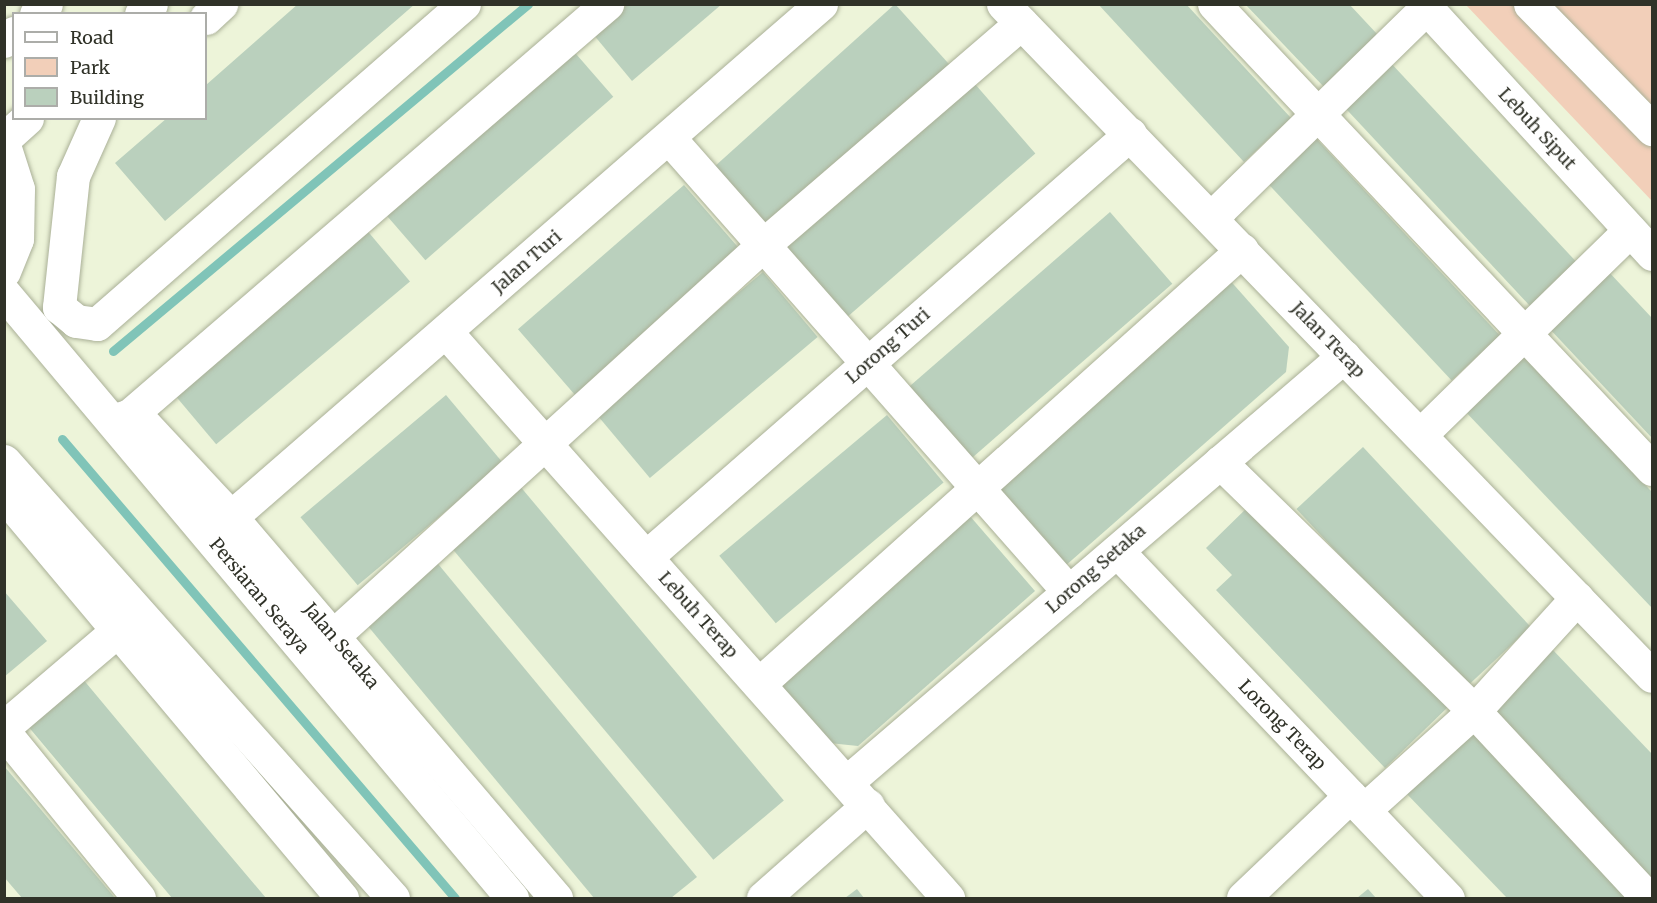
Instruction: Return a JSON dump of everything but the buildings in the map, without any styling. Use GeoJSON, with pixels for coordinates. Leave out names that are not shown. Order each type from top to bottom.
{"type":"FeatureCollection","features":[{"type":"Feature","properties":{"kind":"street"},"geometry":{"type":"LineString","coordinates":[[207,17],[220,4]]}},
{"type":"Feature","properties":{"kind":"street"},"geometry":{"type":"LineString","coordinates":[[98,120],[73,176],[59,307],[76,321],[97,324],[464,4]]}},
{"type":"Feature","properties":{"kind":"street"},"geometry":{"type":"LineString","coordinates":[[121,418],[606,4]]}},
{"type":"Feature","properties":{"kind":"street","name":"Jalan Turi"},"geometry":{"type":"LineString","coordinates":[[231,517],[821,4]]}},
{"type":"Feature","properties":{"kind":"street"},"geometry":{"type":"LineString","coordinates":[[1214,4],[1523,334],[1653,469]]}},
{"type":"Feature","properties":{"kind":"street"},"geometry":{"type":"LineString","coordinates":[[1530,4],[1653,129]]}},
{"type":"Feature","properties":{"kind":"street"},"geometry":{"type":"LineString","coordinates":[[1210,218],[1424,6]]}},
{"type":"Feature","properties":{"kind":"street","name":"Lebuh Siput"},"geometry":{"type":"LineString","coordinates":[[1424,6],[1653,254]]}},
{"type":"Feature","properties":{"kind":"street"},"geometry":{"type":"LineString","coordinates":[[333,636],[542,443],[762,246],[1012,14]]}},
{"type":"Feature","properties":{"kind":"street","name":"Jalan Terap"},"geometry":{"type":"LineString","coordinates":[[1012,14],[1653,676]]}},
{"type":"Feature","properties":{"kind":"street"},"geometry":{"type":"LineString","coordinates":[[4,139],[25,120]]}},
{"type":"Feature","properties":{"kind":"street","name":"Lorong Turi"},"geometry":{"type":"LineString","coordinates":[[646,557],[1130,134]]}},
{"type":"Feature","properties":{"kind":"street"},"geometry":{"type":"LineString","coordinates":[[669,138],[1069,592]]}},
{"type":"Feature","properties":{"kind":"street"},"geometry":{"type":"LineString","coordinates":[[4,145],[18,189],[16,239],[4,272]]}},
{"type":"Feature","properties":{"kind":"street"},"geometry":{"type":"LineString","coordinates":[[1420,435],[1630,230]]}},
{"type":"Feature","properties":{"kind":"street"},"geometry":{"type":"LineString","coordinates":[[760,683],[980,491],[1242,250]]}},
{"type":"Feature","properties":{"kind":"street","name":"Persiaran Seraya"},"geometry":{"type":"LineString","coordinates":[[4,293],[121,418],[512,898]]}},
{"type":"Feature","properties":{"kind":"street","name":"Lebuh Terap"},"geometry":{"type":"LineString","coordinates":[[446,332],[542,443],[858,793],[948,898]]}},
{"type":"Feature","properties":{"kind":"street","name":"Lorong Setaka"},"geometry":{"type":"LineString","coordinates":[[762,898],[858,793],[1069,592],[1344,356]]}},
{"type":"Feature","properties":{"kind":"street","name":"Jalan Setaka"},"geometry":{"type":"LineString","coordinates":[[121,418],[231,517],[556,898]]}},
{"type":"Feature","properties":{"kind":"street"},"geometry":{"type":"LineString","coordinates":[[4,461],[393,898]]}},
{"type":"Feature","properties":{"kind":"street"},"geometry":{"type":"LineString","coordinates":[[1220,462],[1474,711],[1648,898]]}},
{"type":"Feature","properties":{"kind":"street"},"geometry":{"type":"LineString","coordinates":[[4,495],[119,629],[330,894]]}},
{"type":"Feature","properties":{"kind":"street","name":"Lorong Terap"},"geometry":{"type":"LineString","coordinates":[[1117,551],[1448,898]]}},
{"type":"Feature","properties":{"kind":"street"},"geometry":{"type":"LineString","coordinates":[[1243,898],[1357,803],[1474,711],[1577,598]]}},
{"type":"Feature","properties":{"kind":"street"},"geometry":{"type":"LineString","coordinates":[[4,727],[119,629]]}},
{"type":"Feature","properties":{"kind":"street"},"geometry":{"type":"LineString","coordinates":[[4,732],[139,898]]}},
{"type":"Feature","properties":{"kind":"green space"},"geometry":{"type":"Polygon","coordinates":[[[1466,5],[1652,5],[1652,201],[1466,5]]]}},
{"type":"Feature","properties":{"kind":"waterway"},"geometry":{"type":"LineString","coordinates":[[113,351],[528,4]]}},
{"type":"Feature","properties":{"kind":"waterway"},"geometry":{"type":"LineString","coordinates":[[62,439],[455,898]]}}]}
